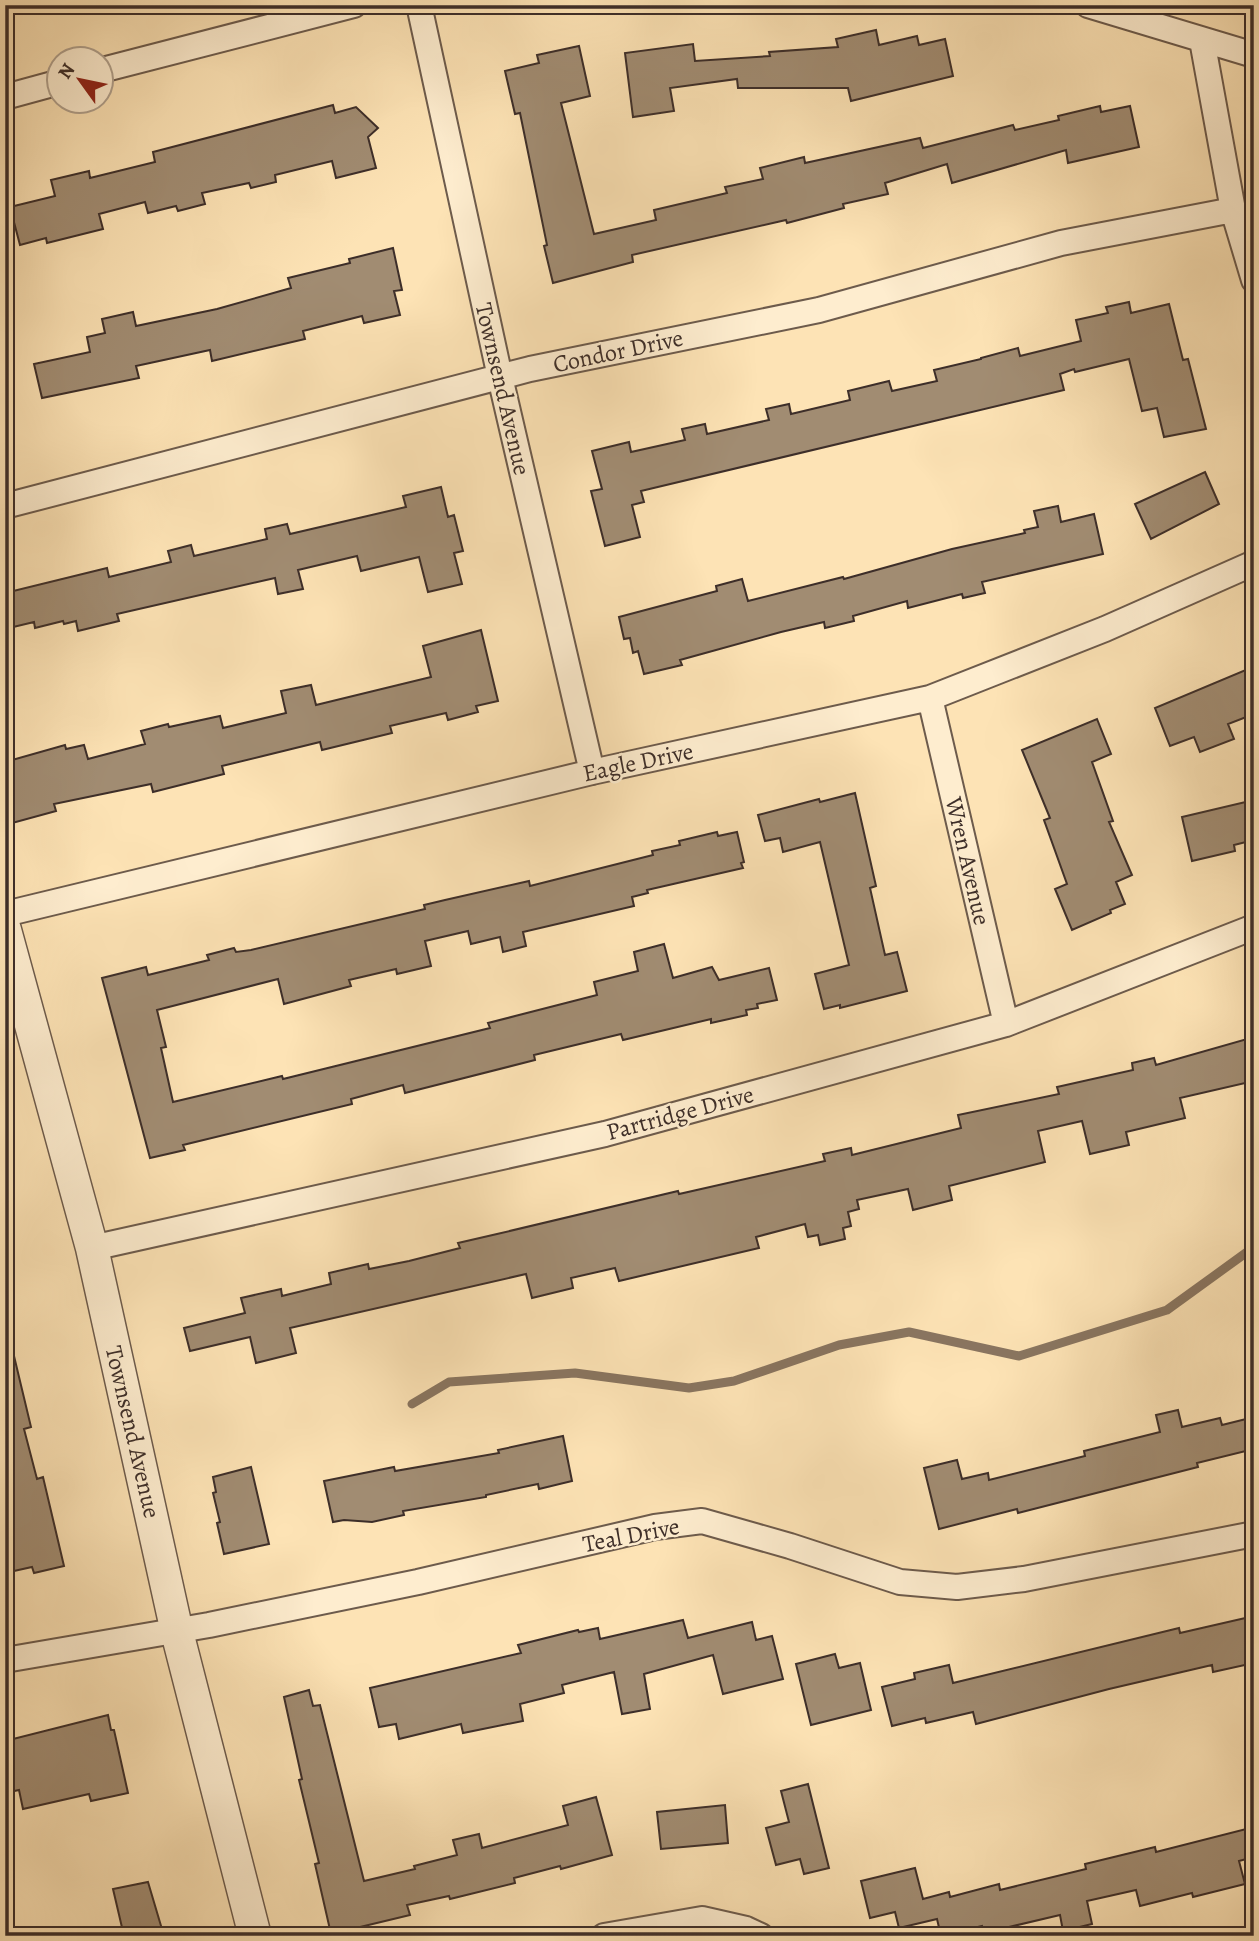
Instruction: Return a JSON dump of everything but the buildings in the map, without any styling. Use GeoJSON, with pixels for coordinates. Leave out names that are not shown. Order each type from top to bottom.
{"type":"FeatureCollection","features":[{"type":"Feature","properties":{"kind":"street"},"geometry":{"type":"LineString","coordinates":[[116,66],[354,5]]}},
{"type":"Feature","properties":{"kind":"street","name":"Townsend Avenue"},"geometry":{"type":"LineString","coordinates":[[419,5],[500,377],[592,772]]}},
{"type":"Feature","properties":{"kind":"street"},"geometry":{"type":"LineString","coordinates":[[1088,5],[1254,55]]}},
{"type":"Feature","properties":{"kind":"street"},"geometry":{"type":"LineString","coordinates":[[1202,40],[1233,210],[1254,280]]}},
{"type":"Feature","properties":{"kind":"street"},"geometry":{"type":"LineString","coordinates":[[5,97],[46,86]]}},
{"type":"Feature","properties":{"kind":"street","name":"Condor Drive"},"geometry":{"type":"LineString","coordinates":[[5,506],[500,377],[820,310],[1061,243],[1233,210]]}},
{"type":"Feature","properties":{"kind":"street","name":"Eagle Drive"},"geometry":{"type":"LineString","coordinates":[[5,914],[592,772],[930,698],[1105,629],[1254,562]]}},
{"type":"Feature","properties":{"kind":"street","name":"Wren Avenue"},"geometry":{"type":"LineString","coordinates":[[930,698],[1006,1024]]}},
{"type":"Feature","properties":{"kind":"street","name":"Partridge Drive"},"geometry":{"type":"LineString","coordinates":[[92,1248],[605,1134],[1006,1024],[1254,927]]}},
{"type":"Feature","properties":{"kind":"street","name":"Townsend Avenue"},"geometry":{"type":"LineString","coordinates":[[5,930],[92,1248],[177,1632],[255,1936]]}},
{"type":"Feature","properties":{"kind":"street","name":"Teal Drive"},"geometry":{"type":"LineString","coordinates":[[5,1660],[177,1632],[418,1582],[655,1527],[702,1521],[900,1581],[957,1587],[1024,1579],[1254,1534]]}},
{"type":"Feature","properties":{"kind":"street"},"geometry":{"type":"LineString","coordinates":[[604,1936],[702,1919],[746,1929],[761,1936]]}},
{"type":"Feature","properties":{"kind":"waterway"},"geometry":{"type":"LineString","coordinates":[[412,1404],[449,1382],[575,1373],[689,1388],[734,1381],[839,1345],[909,1332],[1019,1356],[1167,1310],[1254,1247]]}}]}
